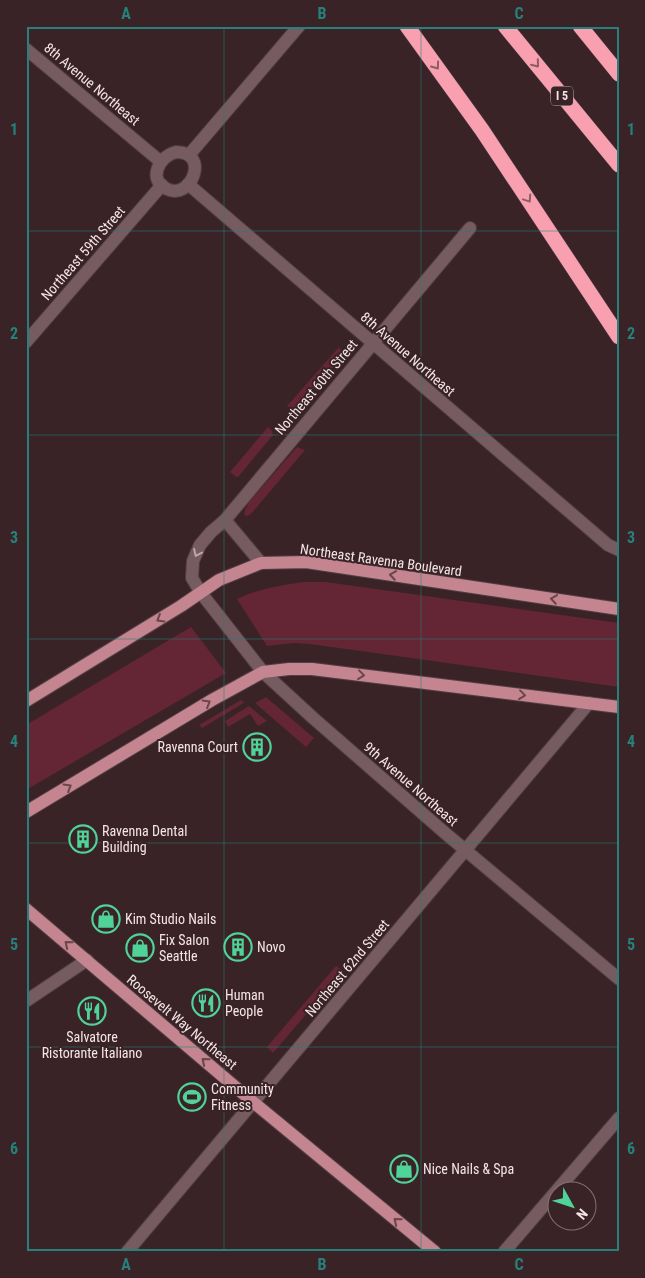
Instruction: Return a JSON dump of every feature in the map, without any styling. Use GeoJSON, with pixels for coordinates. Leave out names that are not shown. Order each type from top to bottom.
{"type":"FeatureCollection","features":[{"type":"Feature","properties":{"kind":"highway"},"geometry":{"type":"LineString","coordinates":[[407,26],[482,130],[619,337]]}},
{"type":"Feature","properties":{"kind":"highway","name":"I 5"},"geometry":{"type":"LineString","coordinates":[[505,26],[619,165]]}},
{"type":"Feature","properties":{"kind":"highway"},"geometry":{"type":"LineString","coordinates":[[580,26],[619,74]]}},
{"type":"Feature","properties":{"kind":"main road","name":"Northeast Ravenna Boulevard"},"geometry":{"type":"LineString","coordinates":[[26,701],[219,580],[261,563],[306,562],[619,609]]}},
{"type":"Feature","properties":{"kind":"main road"},"geometry":{"type":"LineString","coordinates":[[26,812],[212,700],[263,672],[312,669],[619,708]]}},
{"type":"Feature","properties":{"kind":"main road","name":"Roosevelt Way Northeast"},"geometry":{"type":"LineString","coordinates":[[26,909],[253,1102],[435,1252]]}},
{"type":"Feature","properties":{"kind":"street"},"geometry":{"type":"LineString","coordinates":[[189,156],[300,26]]}},
{"type":"Feature","properties":{"kind":"street","name":"8th Avenue Northeast"},"geometry":{"type":"LineString","coordinates":[[26,49],[161,162]]}},
{"type":"Feature","properties":{"kind":"street"},"geometry":{"type":"LineString","coordinates":[[176,152],[183,152],[189,156],[194,161],[195,172],[193,177],[185,187],[175,191],[168,190],[162,185],[157,176],[157,169],[161,162],[170,154],[176,152]]}},
{"type":"Feature","properties":{"kind":"street","name":"8th Avenue Northeast"},"geometry":{"type":"LineString","coordinates":[[188,184],[614,548],[619,561]]}},
{"type":"Feature","properties":{"kind":"street","name":"Northeast 59th Street"},"geometry":{"type":"LineString","coordinates":[[26,342],[162,185]]}},
{"type":"Feature","properties":{"kind":"street","name":"Northeast 60th Street"},"geometry":{"type":"LineString","coordinates":[[201,593],[192,578],[193,561],[200,545],[225,520],[470,228]]}},
{"type":"Feature","properties":{"kind":"street"},"geometry":{"type":"LineString","coordinates":[[225,520],[261,563]]}},
{"type":"Feature","properties":{"kind":"street","name":"9th Avenue Northeast"},"geometry":{"type":"LineString","coordinates":[[201,593],[263,672],[465,850],[619,979]]}},
{"type":"Feature","properties":{"kind":"street","name":"Northeast 62nd Street"},"geometry":{"type":"LineString","coordinates":[[127,1252],[590,703]]}},
{"type":"Feature","properties":{"kind":"street"},"geometry":{"type":"LineString","coordinates":[[26,1002],[87,960]]}},
{"type":"Feature","properties":{"kind":"street"},"geometry":{"type":"LineString","coordinates":[[504,1252],[619,1118]]}},
{"type":"Feature","properties":{"kind":"shaded area"},"geometry":{"type":"Polygon","coordinates":[[[339,347],[341,353],[339,360],[296,410],[287,406],[339,347]]]}},
{"type":"Feature","properties":{"kind":"shaded area"},"geometry":{"type":"Polygon","coordinates":[[[268,427],[273,435],[238,477],[236,477],[230,472],[268,427]]]}},
{"type":"Feature","properties":{"kind":"shaded area"},"geometry":{"type":"Polygon","coordinates":[[[297,447],[305,450],[251,514],[244,515],[249,502],[297,447]]]}},
{"type":"Feature","properties":{"kind":"shaded area"},"geometry":{"type":"Polygon","coordinates":[[[304,582],[326,582],[619,623],[619,687],[310,644],[293,643],[267,646],[237,599],[270,588],[304,582]]]}},
{"type":"Feature","properties":{"kind":"shaded area"},"geometry":{"type":"Polygon","coordinates":[[[191,627],[226,673],[26,790],[26,725],[191,627]]]}},
{"type":"Feature","properties":{"kind":"shaded area"},"geometry":{"type":"Polygon","coordinates":[[[266,697],[314,738],[306,747],[255,703],[266,697]]]}},
{"type":"Feature","properties":{"kind":"shaded area"},"geometry":{"type":"Polygon","coordinates":[[[241,700],[244,702],[242,704],[202,728],[199,725],[241,700]]]}},
{"type":"Feature","properties":{"kind":"shaded area"},"geometry":{"type":"Polygon","coordinates":[[[249,706],[267,721],[258,726],[250,714],[228,727],[225,721],[249,706]]]}},
{"type":"Feature","properties":{"kind":"shaded area"},"geometry":{"type":"Polygon","coordinates":[[[336,966],[343,971],[273,1053],[267,1047],[336,966]]]}},
{"type":"Feature","properties":{"kind":"place","name":"Ravenna Court"},"geometry":{"type":"Point","coordinates":[257,747]}},
{"type":"Feature","properties":{"kind":"place","name":"Ravenna Dental Building"},"geometry":{"type":"Point","coordinates":[83,839]}},
{"type":"Feature","properties":{"kind":"place","name":"Kim Studio Nails"},"geometry":{"type":"Point","coordinates":[106,919]}},
{"type":"Feature","properties":{"kind":"place","name":"Novo"},"geometry":{"type":"Point","coordinates":[238,947]}},
{"type":"Feature","properties":{"kind":"place","name":"Fix Salon Seattle"},"geometry":{"type":"Point","coordinates":[140,948]}},
{"type":"Feature","properties":{"kind":"place","name":"Human People"},"geometry":{"type":"Point","coordinates":[206,1003]}},
{"type":"Feature","properties":{"kind":"place","name":"Salvatore Ristorante Italiano"},"geometry":{"type":"Point","coordinates":[92,1011]}},
{"type":"Feature","properties":{"kind":"place","name":"Community Fitness"},"geometry":{"type":"Point","coordinates":[192,1097]}},
{"type":"Feature","properties":{"kind":"place","name":"Nice Nails & Spa"},"geometry":{"type":"Point","coordinates":[404,1169]}}]}
